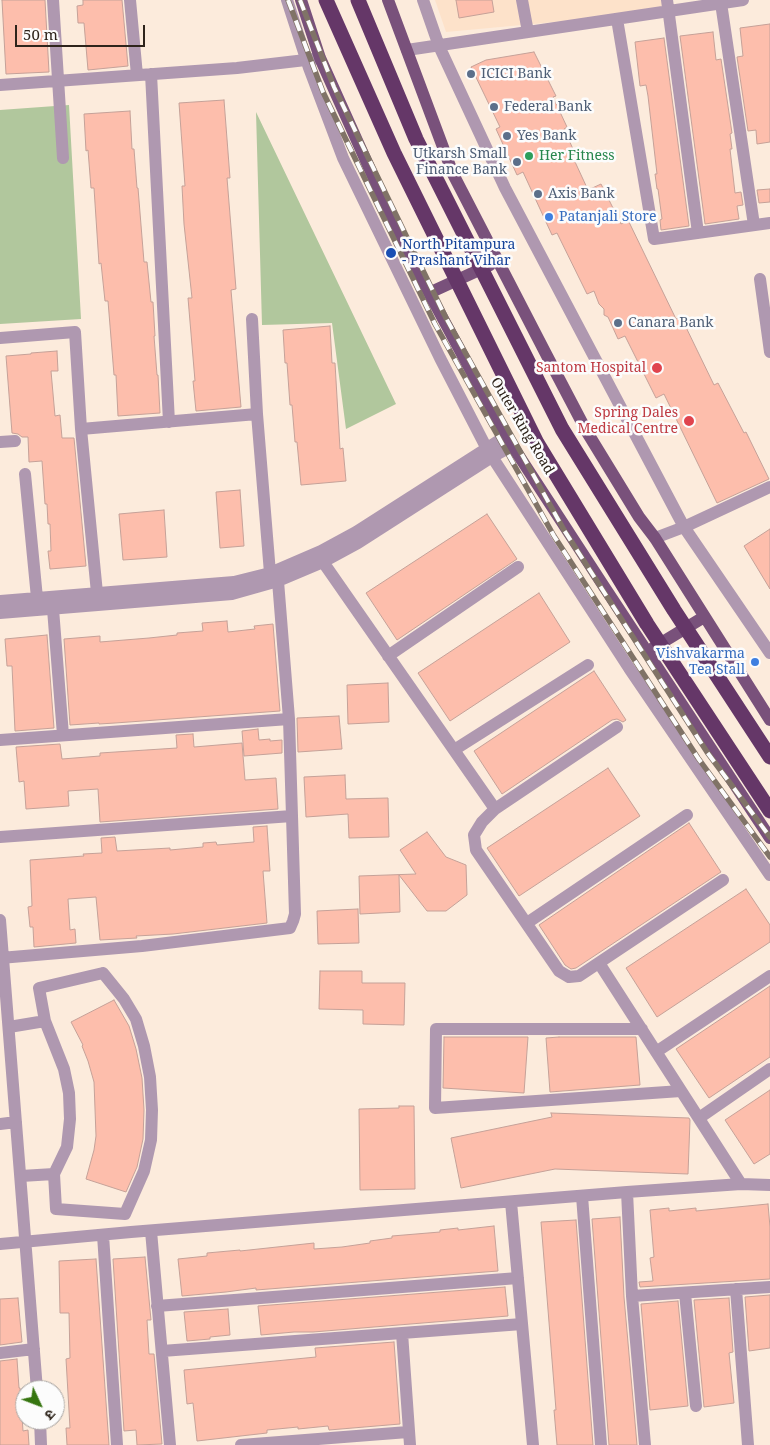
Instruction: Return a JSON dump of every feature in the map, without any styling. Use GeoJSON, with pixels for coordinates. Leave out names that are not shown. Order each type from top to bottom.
{"type":"FeatureCollection","features":[{"type":"Feature","properties":{"kind":"highway","name":"Outer Ring Road"},"geometry":{"type":"LineString","coordinates":[[326,0],[394,153],[537,443],[648,624],[770,811]]}},
{"type":"Feature","properties":{"kind":"highway"},"geometry":{"type":"LineString","coordinates":[[358,0],[416,139],[562,429],[674,610],[770,757]]}},
{"type":"Feature","properties":{"kind":"main road","name":"Outer Ring Road"},"geometry":{"type":"LineString","coordinates":[[301,0],[320,58],[406,250],[509,441],[770,838]]}},
{"type":"Feature","properties":{"kind":"main road"},"geometry":{"type":"LineString","coordinates":[[388,0],[453,174],[588,432],[770,720]]}},
{"type":"Feature","properties":{"kind":"main road"},"geometry":{"type":"LineString","coordinates":[[429,293],[498,262]]}},
{"type":"Feature","properties":{"kind":"main road"},"geometry":{"type":"LineString","coordinates":[[647,652],[704,618]]}},
{"type":"Feature","properties":{"kind":"street"},"geometry":{"type":"LineString","coordinates":[[54,0],[63,158]]}},
{"type":"Feature","properties":{"kind":"street"},"geometry":{"type":"LineString","coordinates":[[130,0],[137,75]]}},
{"type":"Feature","properties":{"kind":"street"},"geometry":{"type":"LineString","coordinates":[[287,0],[306,59],[343,158],[440,358],[489,453],[629,668],[770,875]]}},
{"type":"Feature","properties":{"kind":"street"},"geometry":{"type":"LineString","coordinates":[[423,0],[439,46],[505,188],[684,527],[770,654]]}},
{"type":"Feature","properties":{"kind":"street"},"geometry":{"type":"LineString","coordinates":[[522,0],[528,32]]}},
{"type":"Feature","properties":{"kind":"street"},"geometry":{"type":"LineString","coordinates":[[407,50],[617,19],[668,6],[743,0]]}},
{"type":"Feature","properties":{"kind":"street"},"geometry":{"type":"LineString","coordinates":[[721,3],[754,225]]}},
{"type":"Feature","properties":{"kind":"street"},"geometry":{"type":"LineString","coordinates":[[668,6],[698,233]]}},
{"type":"Feature","properties":{"kind":"street"},"geometry":{"type":"LineString","coordinates":[[617,19],[654,239],[770,223]]}},
{"type":"Feature","properties":{"kind":"street"},"geometry":{"type":"LineString","coordinates":[[0,85],[237,68],[320,58]]}},
{"type":"Feature","properties":{"kind":"street"},"geometry":{"type":"LineString","coordinates":[[151,74],[169,422]]}},
{"type":"Feature","properties":{"kind":"street"},"geometry":{"type":"LineString","coordinates":[[760,279],[770,352]]}},
{"type":"Feature","properties":{"kind":"street"},"geometry":{"type":"LineString","coordinates":[[2,958],[142,946],[290,928],[293,921],[295,914],[289,719],[257,414],[252,319]]}},
{"type":"Feature","properties":{"kind":"street"},"geometry":{"type":"LineString","coordinates":[[0,338],[75,332],[97,593]]}},
{"type":"Feature","properties":{"kind":"street"},"geometry":{"type":"LineString","coordinates":[[82,429],[257,414]]}},
{"type":"Feature","properties":{"kind":"street"},"geometry":{"type":"LineString","coordinates":[[0,442],[15,441]]}},
{"type":"Feature","properties":{"kind":"street"},"geometry":{"type":"LineString","coordinates":[[0,601],[274,577],[356,532],[509,441]]}},
{"type":"Feature","properties":{"kind":"street"},"geometry":{"type":"LineString","coordinates":[[0,613],[232,594],[274,577],[323,562],[358,543],[489,453]]}},
{"type":"Feature","properties":{"kind":"street"},"geometry":{"type":"LineString","coordinates":[[25,474],[36,598]]}},
{"type":"Feature","properties":{"kind":"street"},"geometry":{"type":"LineString","coordinates":[[655,538],[684,527],[770,487]]}},
{"type":"Feature","properties":{"kind":"street"},"geometry":{"type":"LineString","coordinates":[[323,562],[495,809]]}},
{"type":"Feature","properties":{"kind":"street"},"geometry":{"type":"LineString","coordinates":[[388,656],[518,567]]}},
{"type":"Feature","properties":{"kind":"street"},"geometry":{"type":"LineString","coordinates":[[53,609],[63,735]]}},
{"type":"Feature","properties":{"kind":"street"},"geometry":{"type":"LineString","coordinates":[[454,750],[588,665]]}},
{"type":"Feature","properties":{"kind":"street"},"geometry":{"type":"LineString","coordinates":[[0,740],[289,719]]}},
{"type":"Feature","properties":{"kind":"street"},"geometry":{"type":"LineString","coordinates":[[617,727],[495,809],[482,822],[474,835],[476,850],[559,971],[569,977],[579,976],[723,880]]}},
{"type":"Feature","properties":{"kind":"street"},"geometry":{"type":"LineString","coordinates":[[527,923],[687,815]]}},
{"type":"Feature","properties":{"kind":"street"},"geometry":{"type":"LineString","coordinates":[[0,837],[292,816]]}},
{"type":"Feature","properties":{"kind":"street"},"geometry":{"type":"LineString","coordinates":[[0,920],[9,1027],[6,1059],[16,1122],[36,1380]]}},
{"type":"Feature","properties":{"kind":"street"},"geometry":{"type":"LineString","coordinates":[[599,963],[741,1184]]}},
{"type":"Feature","properties":{"kind":"street"},"geometry":{"type":"LineString","coordinates":[[103,973],[124,999],[136,1019],[150,1077],[151,1140],[144,1171],[125,1214],[56,1209],[54,1174],[67,1147],[70,1119],[69,1093],[64,1068],[45,1021],[39,988],[103,973]]}},
{"type":"Feature","properties":{"kind":"street"},"geometry":{"type":"LineString","coordinates":[[656,1052],[770,976]]}},
{"type":"Feature","properties":{"kind":"street"},"geometry":{"type":"LineString","coordinates":[[9,1027],[45,1021]]}},
{"type":"Feature","properties":{"kind":"street"},"geometry":{"type":"LineString","coordinates":[[642,1029],[436,1029],[435,1108],[681,1091]]}},
{"type":"Feature","properties":{"kind":"street"},"geometry":{"type":"LineString","coordinates":[[699,1118],[770,1069]]}},
{"type":"Feature","properties":{"kind":"street"},"geometry":{"type":"LineString","coordinates":[[0,1124],[16,1122]]}},
{"type":"Feature","properties":{"kind":"street"},"geometry":{"type":"LineString","coordinates":[[21,1176],[54,1174]]}},
{"type":"Feature","properties":{"kind":"street"},"geometry":{"type":"LineString","coordinates":[[0,1244],[627,1192],[741,1184],[770,1184]]}},
{"type":"Feature","properties":{"kind":"street"},"geometry":{"type":"LineString","coordinates":[[627,1192],[632,1296],[645,1445]]}},
{"type":"Feature","properties":{"kind":"street"},"geometry":{"type":"LineString","coordinates":[[582,1196],[601,1445]]}},
{"type":"Feature","properties":{"kind":"street"},"geometry":{"type":"LineString","coordinates":[[511,1202],[533,1445]]}},
{"type":"Feature","properties":{"kind":"street"},"geometry":{"type":"LineString","coordinates":[[150,1231],[170,1445]]}},
{"type":"Feature","properties":{"kind":"street"},"geometry":{"type":"LineString","coordinates":[[103,1235],[117,1445]]}},
{"type":"Feature","properties":{"kind":"street"},"geometry":{"type":"LineString","coordinates":[[157,1306],[518,1278]]}},
{"type":"Feature","properties":{"kind":"street"},"geometry":{"type":"LineString","coordinates":[[632,1296],[770,1287]]}},
{"type":"Feature","properties":{"kind":"street"},"geometry":{"type":"LineString","coordinates":[[736,1289],[748,1445]]}},
{"type":"Feature","properties":{"kind":"street"},"geometry":{"type":"LineString","coordinates":[[685,1293],[696,1406]]}},
{"type":"Feature","properties":{"kind":"street"},"geometry":{"type":"LineString","coordinates":[[162,1351],[522,1324]]}},
{"type":"Feature","properties":{"kind":"street"},"geometry":{"type":"LineString","coordinates":[[402,1333],[410,1445]]}},
{"type":"Feature","properties":{"kind":"street"},"geometry":{"type":"LineString","coordinates":[[0,1353],[34,1349]]}},
{"type":"Feature","properties":{"kind":"street"},"geometry":{"type":"LineString","coordinates":[[40,1430],[41,1445]]}},
{"type":"Feature","properties":{"kind":"street"},"geometry":{"type":"LineString","coordinates":[[241,1445],[408,1432]]}},
{"type":"Feature","properties":{"kind":"shaded area"},"geometry":{"type":"Polygon","coordinates":[[[435,0],[672,0],[674,11],[446,32],[435,0]]]}},
{"type":"Feature","properties":{"kind":"green space"},"geometry":{"type":"Polygon","coordinates":[[[69,105],[81,319],[0,324],[0,110],[69,105]]]}},
{"type":"Feature","properties":{"kind":"green space"},"geometry":{"type":"Polygon","coordinates":[[[256,112],[396,404],[346,429],[332,323],[262,325],[256,112]]]}},
{"type":"Feature","properties":{"kind":"building"},"geometry":{"type":"Polygon","coordinates":[[[2,0],[45,0],[49,72],[6,74],[2,0]]]}},
{"type":"Feature","properties":{"kind":"building"},"geometry":{"type":"Polygon","coordinates":[[[83,0],[122,0],[128,66],[88,70],[84,23],[78,23],[77,6],[83,5],[83,0]]]}},
{"type":"Feature","properties":{"kind":"building"},"geometry":{"type":"Polygon","coordinates":[[[456,0],[492,0],[494,12],[459,18],[456,0]]]}},
{"type":"Feature","properties":{"kind":"building"},"geometry":{"type":"Polygon","coordinates":[[[770,24],[770,142],[757,144],[756,130],[748,131],[737,57],[743,56],[740,28],[770,24]]]}},
{"type":"Feature","properties":{"kind":"building"},"geometry":{"type":"Polygon","coordinates":[[[713,32],[716,60],[721,59],[732,133],[730,134],[732,149],[730,149],[735,193],[741,192],[743,205],[737,206],[739,219],[705,224],[680,36],[713,32]]]}},
{"type":"Feature","properties":{"kind":"building"},"geometry":{"type":"Polygon","coordinates":[[[664,38],[689,226],[661,230],[660,220],[662,219],[655,174],[657,174],[648,96],[646,85],[640,86],[635,42],[664,38]]]}},
{"type":"Feature","properties":{"kind":"building"},"geometry":{"type":"Polygon","coordinates":[[[534,52],[556,96],[553,97],[567,127],[564,129],[573,149],[570,151],[588,190],[601,184],[621,224],[628,220],[676,319],[681,317],[714,385],[718,383],[744,433],[746,432],[769,479],[717,503],[664,394],[656,398],[625,336],[618,339],[608,317],[604,315],[604,309],[599,304],[594,291],[587,294],[557,233],[552,235],[523,172],[517,175],[496,129],[500,127],[471,67],[486,60],[534,52]]]}},
{"type":"Feature","properties":{"kind":"building"},"geometry":{"type":"Polygon","coordinates":[[[224,100],[230,178],[227,178],[236,289],[231,290],[241,407],[196,411],[188,298],[192,298],[184,224],[182,186],[185,186],[179,103],[224,100]]]}},
{"type":"Feature","properties":{"kind":"building"},"geometry":{"type":"Polygon","coordinates":[[[130,111],[132,149],[134,149],[144,262],[147,262],[151,302],[153,302],[160,413],[118,416],[116,375],[114,375],[108,301],[105,301],[101,263],[99,264],[94,188],[91,188],[88,150],[86,151],[84,114],[130,111]]]}},
{"type":"Feature","properties":{"kind":"building"},"geometry":{"type":"Polygon","coordinates":[[[770,189],[770,202],[759,203],[757,190],[770,189]]]}},
{"type":"Feature","properties":{"kind":"building"},"geometry":{"type":"Polygon","coordinates":[[[330,326],[332,363],[335,363],[340,449],[343,448],[346,481],[301,485],[292,405],[290,405],[287,363],[285,363],[283,330],[330,326]]]}},
{"type":"Feature","properties":{"kind":"building"},"geometry":{"type":"Polygon","coordinates":[[[57,351],[58,371],[51,371],[55,416],[60,415],[62,438],[74,438],[86,566],[50,569],[48,551],[51,551],[50,524],[48,524],[47,504],[45,504],[42,461],[29,462],[28,437],[12,433],[6,356],[57,351]]]}},
{"type":"Feature","properties":{"kind":"building"},"geometry":{"type":"Polygon","coordinates":[[[240,490],[244,546],[220,548],[216,492],[240,490]]]}},
{"type":"Feature","properties":{"kind":"building"},"geometry":{"type":"Polygon","coordinates":[[[164,510],[167,557],[123,560],[119,514],[164,510]]]}},
{"type":"Feature","properties":{"kind":"building"},"geometry":{"type":"Polygon","coordinates":[[[487,514],[517,559],[397,640],[366,593],[487,514]]]}},
{"type":"Feature","properties":{"kind":"building"},"geometry":{"type":"Polygon","coordinates":[[[770,529],[770,589],[744,546],[770,529]]]}},
{"type":"Feature","properties":{"kind":"building"},"geometry":{"type":"Polygon","coordinates":[[[539,593],[570,642],[450,721],[418,673],[539,593]]]}},
{"type":"Feature","properties":{"kind":"building"},"geometry":{"type":"Polygon","coordinates":[[[227,621],[228,632],[255,629],[254,626],[273,624],[280,711],[70,725],[64,639],[100,636],[100,642],[177,635],[177,633],[203,631],[202,623],[227,621]]]}},
{"type":"Feature","properties":{"kind":"building"},"geometry":{"type":"Polygon","coordinates":[[[47,635],[54,728],[15,731],[12,666],[7,666],[5,639],[47,635]]]}},
{"type":"Feature","properties":{"kind":"building"},"geometry":{"type":"Polygon","coordinates":[[[594,671],[626,720],[623,722],[617,719],[612,720],[502,794],[474,751],[594,671]]]}},
{"type":"Feature","properties":{"kind":"building"},"geometry":{"type":"Polygon","coordinates":[[[388,683],[389,722],[348,724],[347,685],[388,683]]]}},
{"type":"Feature","properties":{"kind":"building"},"geometry":{"type":"Polygon","coordinates":[[[339,716],[342,749],[298,752],[297,718],[339,716]]]}},
{"type":"Feature","properties":{"kind":"building"},"geometry":{"type":"Polygon","coordinates":[[[258,729],[259,740],[282,740],[282,753],[244,756],[242,731],[258,729]]]}},
{"type":"Feature","properties":{"kind":"building"},"geometry":{"type":"Polygon","coordinates":[[[193,734],[194,747],[242,743],[245,780],[276,778],[278,809],[100,822],[98,789],[68,791],[69,806],[26,809],[24,781],[19,782],[16,747],[60,744],[62,759],[100,756],[100,753],[177,748],[176,735],[193,734]]]}},
{"type":"Feature","properties":{"kind":"building"},"geometry":{"type":"Polygon","coordinates":[[[608,768],[640,816],[519,896],[487,848],[608,768]]]}},
{"type":"Feature","properties":{"kind":"building"},"geometry":{"type":"Polygon","coordinates":[[[345,775],[346,799],[388,798],[389,837],[349,838],[348,814],[306,817],[304,777],[345,775]]]}},
{"type":"Feature","properties":{"kind":"building"},"geometry":{"type":"Polygon","coordinates":[[[689,823],[721,872],[576,968],[571,969],[565,965],[539,925],[689,823]]]}},
{"type":"Feature","properties":{"kind":"building"},"geometry":{"type":"Polygon","coordinates":[[[267,826],[270,871],[263,871],[267,923],[173,934],[136,936],[137,938],[100,940],[96,897],[68,899],[70,930],[75,929],[76,943],[34,947],[33,927],[30,927],[28,907],[32,906],[30,860],[102,853],[101,838],[115,837],[117,851],[203,847],[203,843],[216,842],[217,845],[254,842],[253,827],[267,826]]]}},
{"type":"Feature","properties":{"kind":"building"},"geometry":{"type":"Polygon","coordinates":[[[427,832],[446,857],[466,865],[467,895],[446,911],[427,911],[399,875],[400,912],[360,914],[359,876],[416,874],[400,850],[427,832]]]}},
{"type":"Feature","properties":{"kind":"building"},"geometry":{"type":"Polygon","coordinates":[[[746,889],[770,925],[770,942],[657,1017],[626,968],[746,889]]]}},
{"type":"Feature","properties":{"kind":"building"},"geometry":{"type":"Polygon","coordinates":[[[358,909],[359,943],[318,944],[317,911],[358,909]]]}},
{"type":"Feature","properties":{"kind":"building"},"geometry":{"type":"Polygon","coordinates":[[[320,971],[362,971],[362,983],[405,983],[404,1025],[363,1024],[363,1010],[319,1009],[320,971]]]}},
{"type":"Feature","properties":{"kind":"building"},"geometry":{"type":"Polygon","coordinates":[[[770,986],[770,1057],[709,1098],[676,1049],[770,986]]]}},
{"type":"Feature","properties":{"kind":"building"},"geometry":{"type":"Polygon","coordinates":[[[114,1000],[129,1026],[136,1049],[142,1078],[144,1110],[143,1139],[137,1167],[126,1192],[86,1179],[96,1136],[94,1082],[83,1045],[71,1022],[114,1000]]]}},
{"type":"Feature","properties":{"kind":"building"},"geometry":{"type":"Polygon","coordinates":[[[444,1037],[528,1037],[524,1093],[443,1088],[444,1037]]]}},
{"type":"Feature","properties":{"kind":"building"},"geometry":{"type":"Polygon","coordinates":[[[636,1037],[640,1085],[550,1092],[546,1038],[636,1037]]]}},
{"type":"Feature","properties":{"kind":"building"},"geometry":{"type":"Polygon","coordinates":[[[770,1090],[770,1154],[754,1164],[725,1120],[770,1090]]]}},
{"type":"Feature","properties":{"kind":"building"},"geometry":{"type":"Polygon","coordinates":[[[399,1106],[414,1106],[415,1189],[360,1190],[359,1109],[399,1108],[399,1106]]]}},
{"type":"Feature","properties":{"kind":"building"},"geometry":{"type":"Polygon","coordinates":[[[551,1113],[689,1118],[688,1174],[555,1169],[461,1188],[451,1138],[552,1117],[551,1113]]]}},
{"type":"Feature","properties":{"kind":"building"},"geometry":{"type":"Polygon","coordinates":[[[768,1204],[770,1279],[640,1287],[639,1282],[653,1281],[650,1258],[654,1257],[650,1210],[669,1208],[669,1211],[696,1208],[696,1211],[768,1204]]]}},
{"type":"Feature","properties":{"kind":"building"},"geometry":{"type":"Polygon","coordinates":[[[620,1217],[624,1297],[637,1445],[609,1445],[592,1219],[620,1217]]]}},
{"type":"Feature","properties":{"kind":"building"},"geometry":{"type":"Polygon","coordinates":[[[576,1220],[593,1445],[557,1445],[554,1410],[556,1410],[541,1222],[576,1220]]]}},
{"type":"Feature","properties":{"kind":"building"},"geometry":{"type":"Polygon","coordinates":[[[494,1226],[498,1271],[256,1290],[256,1288],[182,1296],[178,1259],[207,1256],[207,1253],[314,1243],[314,1249],[342,1247],[370,1243],[370,1241],[392,1238],[392,1236],[440,1232],[440,1230],[458,1228],[458,1230],[494,1226]]]}},
{"type":"Feature","properties":{"kind":"building"},"geometry":{"type":"Polygon","coordinates":[[[145,1257],[151,1320],[147,1320],[149,1354],[154,1354],[162,1444],[137,1445],[136,1430],[124,1431],[113,1259],[145,1257]]]}},
{"type":"Feature","properties":{"kind":"building"},"geometry":{"type":"Polygon","coordinates":[[[96,1259],[109,1445],[67,1445],[66,1428],[70,1428],[66,1359],[70,1358],[69,1313],[60,1313],[59,1261],[96,1259]]]}},
{"type":"Feature","properties":{"kind":"building"},"geometry":{"type":"Polygon","coordinates":[[[505,1287],[508,1316],[261,1335],[258,1306],[505,1287]]]}},
{"type":"Feature","properties":{"kind":"building"},"geometry":{"type":"Polygon","coordinates":[[[770,1295],[770,1348],[749,1351],[745,1297],[770,1295]]]}},
{"type":"Feature","properties":{"kind":"building"},"geometry":{"type":"Polygon","coordinates":[[[18,1298],[22,1342],[0,1345],[0,1299],[18,1298]]]}},
{"type":"Feature","properties":{"kind":"building"},"geometry":{"type":"Polygon","coordinates":[[[729,1298],[733,1352],[729,1353],[734,1403],[704,1407],[694,1300],[729,1298]]]}},
{"type":"Feature","properties":{"kind":"building"},"geometry":{"type":"Polygon","coordinates":[[[678,1301],[688,1406],[650,1410],[641,1304],[678,1301]]]}},
{"type":"Feature","properties":{"kind":"building"},"geometry":{"type":"Polygon","coordinates":[[[228,1309],[230,1335],[187,1341],[184,1312],[228,1309]]]}},
{"type":"Feature","properties":{"kind":"building"},"geometry":{"type":"Polygon","coordinates":[[[394,1342],[400,1424],[329,1430],[328,1426],[298,1429],[298,1427],[267,1430],[267,1433],[197,1441],[193,1403],[187,1404],[184,1370],[316,1357],[315,1348],[394,1342]]]}},
{"type":"Feature","properties":{"kind":"building"},"geometry":{"type":"Polygon","coordinates":[[[17,1359],[18,1380],[15,1380],[15,1430],[28,1430],[29,1445],[0,1445],[0,1361],[17,1359]]]}},
{"type":"Feature","properties":{"kind":"railway"},"geometry":{"type":"LineString","coordinates":[[288,0],[323,92],[435,324],[554,536],[698,758],[770,857]]}},
{"type":"Feature","properties":{"kind":"railway"},"geometry":{"type":"LineString","coordinates":[[300,0],[334,87],[446,318],[564,530],[707,752],[770,837]]}},
{"type":"Feature","properties":{"kind":"place","name":"ICICI Bank"},"geometry":{"type":"Point","coordinates":[471,74]}},
{"type":"Feature","properties":{"kind":"place","name":"Federal Bank"},"geometry":{"type":"Point","coordinates":[494,107]}},
{"type":"Feature","properties":{"kind":"place","name":"Yes Bank"},"geometry":{"type":"Point","coordinates":[507,136]}},
{"type":"Feature","properties":{"kind":"place","name":"Her Fitness"},"geometry":{"type":"Point","coordinates":[529,156]}},
{"type":"Feature","properties":{"kind":"place","name":"Utkarsh Small Finance Bank"},"geometry":{"type":"Point","coordinates":[517,162]}},
{"type":"Feature","properties":{"kind":"place","name":"Axis Bank"},"geometry":{"type":"Point","coordinates":[538,194]}},
{"type":"Feature","properties":{"kind":"place","name":"Patanjali Store"},"geometry":{"type":"Point","coordinates":[549,217]}},
{"type":"Feature","properties":{"kind":"place","name":"North Pitampura - Prashant Vihar"},"geometry":{"type":"Point","coordinates":[391,253]}},
{"type":"Feature","properties":{"kind":"place","name":"Canara Bank"},"geometry":{"type":"Point","coordinates":[618,323]}},
{"type":"Feature","properties":{"kind":"place","name":"Santom Hospital"},"geometry":{"type":"Point","coordinates":[657,368]}},
{"type":"Feature","properties":{"kind":"place","name":"Spring Dales Medical Centre"},"geometry":{"type":"Point","coordinates":[689,421]}},
{"type":"Feature","properties":{"kind":"place","name":"Vishvakarma Tea Stall"},"geometry":{"type":"Point","coordinates":[755,662]}}]}
